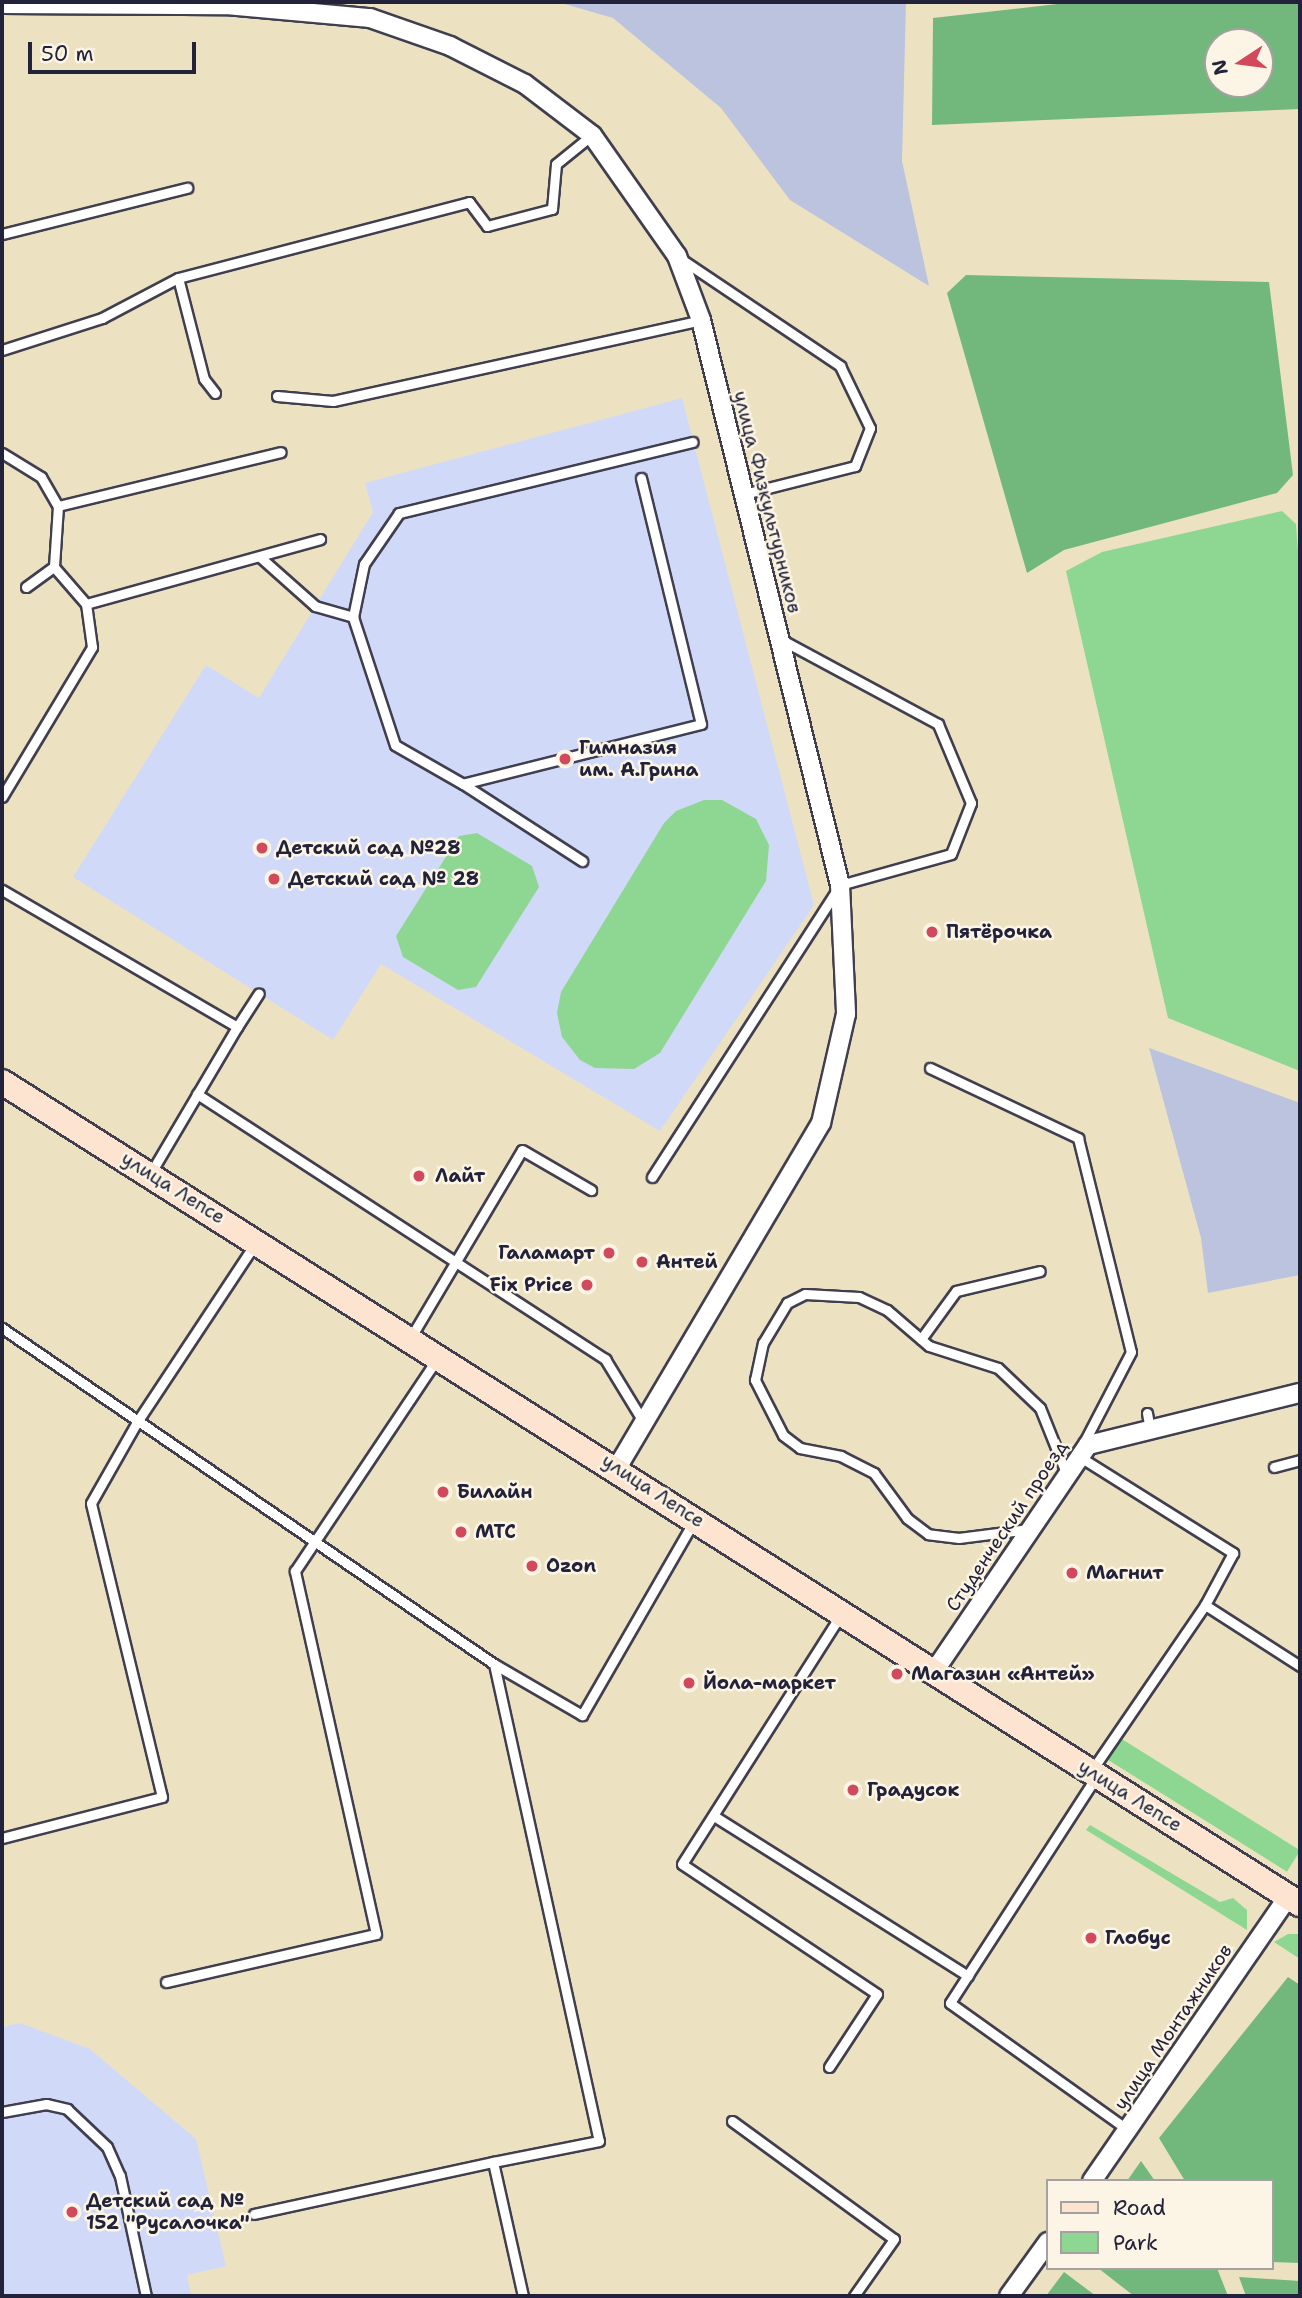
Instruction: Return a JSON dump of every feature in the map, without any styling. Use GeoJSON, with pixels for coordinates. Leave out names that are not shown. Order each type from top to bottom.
{"type":"FeatureCollection","features":[{"type":"Feature","properties":{"kind":"main road","name":"улица Лепсе"},"geometry":{"type":"LineString","coordinates":[[2,1082],[411,1337],[933,1673],[1294,1900]]}},
{"type":"Feature","properties":{"kind":"street","name":"улица Физкультурников"},"geometry":{"type":"LineString","coordinates":[[2,4],[225,4],[301,7],[370,18],[450,46],[525,84],[592,135],[677,256],[701,320],[840,885],[846,1014],[821,1123],[617,1468]]}},
{"type":"Feature","properties":{"kind":"street","name":"Студенческий проезд"},"geometry":{"type":"LineString","coordinates":[[933,1673],[1088,1445],[1149,1421],[1300,1394]]}},
{"type":"Feature","properties":{"kind":"street","name":"улица Монтажников"},"geometry":{"type":"LineString","coordinates":[[1093,2179],[1294,1900]]}},
{"type":"Feature","properties":{"kind":"street"},"geometry":{"type":"LineString","coordinates":[[1009,2296],[1046,2245]]}},
{"type":"Feature","properties":{"kind":"lane"},"geometry":{"type":"LineString","coordinates":[[2,350],[102,318],[178,278],[468,202],[487,226],[552,209],[556,164],[592,135]]}},
{"type":"Feature","properties":{"kind":"lane"},"geometry":{"type":"LineString","coordinates":[[2,234],[187,188]]}},
{"type":"Feature","properties":{"kind":"lane"},"geometry":{"type":"LineString","coordinates":[[677,256],[840,366],[870,428],[855,466],[742,495]]}},
{"type":"Feature","properties":{"kind":"lane"},"geometry":{"type":"LineString","coordinates":[[178,278],[204,379],[215,393]]}},
{"type":"Feature","properties":{"kind":"lane"},"geometry":{"type":"LineString","coordinates":[[277,396],[333,401],[701,320]]}},
{"type":"Feature","properties":{"kind":"lane"},"geometry":{"type":"LineString","coordinates":[[582,861],[463,784],[395,745],[353,617],[364,564],[399,513],[693,442]]}},
{"type":"Feature","properties":{"kind":"lane"},"geometry":{"type":"LineString","coordinates":[[58,506],[281,452]]}},
{"type":"Feature","properties":{"kind":"lane"},"geometry":{"type":"LineString","coordinates":[[2,453],[41,477],[58,506],[54,567],[86,604],[92,647],[2,797]]}},
{"type":"Feature","properties":{"kind":"lane"},"geometry":{"type":"LineString","coordinates":[[463,784],[701,724],[641,478]]}},
{"type":"Feature","properties":{"kind":"lane"},"geometry":{"type":"LineString","coordinates":[[86,604],[320,539]]}},
{"type":"Feature","properties":{"kind":"lane"},"geometry":{"type":"LineString","coordinates":[[260,557],[315,606],[353,617]]}},
{"type":"Feature","properties":{"kind":"lane"},"geometry":{"type":"LineString","coordinates":[[26,587],[54,567]]}},
{"type":"Feature","properties":{"kind":"lane"},"geometry":{"type":"LineString","coordinates":[[652,1177],[840,885],[951,854],[971,803],[938,724],[779,638]]}},
{"type":"Feature","properties":{"kind":"lane"},"geometry":{"type":"LineString","coordinates":[[2,890],[237,1027]]}},
{"type":"Feature","properties":{"kind":"lane"},"geometry":{"type":"LineString","coordinates":[[150,1174],[259,993]]}},
{"type":"Feature","properties":{"kind":"lane"},"geometry":{"type":"LineString","coordinates":[[930,1068],[1077,1138],[1130,1352],[1067,1475]]}},
{"type":"Feature","properties":{"kind":"lane"},"geometry":{"type":"LineString","coordinates":[[197,1094],[453,1263],[605,1359],[644,1424]]}},
{"type":"Feature","properties":{"kind":"lane"},"geometry":{"type":"LineString","coordinates":[[411,1337],[522,1150],[591,1190]]}},
{"type":"Feature","properties":{"kind":"lane"},"geometry":{"type":"LineString","coordinates":[[2,1838],[162,1797],[91,1503],[136,1422],[257,1241]]}},
{"type":"Feature","properties":{"kind":"lane"},"geometry":{"type":"LineString","coordinates":[[921,1339],[956,1291],[1040,1271]]}},
{"type":"Feature","properties":{"kind":"lane"},"geometry":{"type":"LineString","coordinates":[[1031,1529],[959,1538],[928,1534],[907,1518],[874,1473],[841,1456],[800,1448],[783,1435],[755,1380],[763,1343],[787,1303],[805,1294],[859,1297],[887,1310],[921,1339],[943,1352],[983,1361],[1020,1385],[1040,1408],[1067,1475]]}},
{"type":"Feature","properties":{"kind":"lane"},"geometry":{"type":"LineString","coordinates":[[2,1328],[136,1422],[316,1539],[494,1664],[582,1715],[696,1518]]}},
{"type":"Feature","properties":{"kind":"lane"},"geometry":{"type":"LineString","coordinates":[[166,1982],[376,1934],[295,1571],[439,1356]]}},
{"type":"Feature","properties":{"kind":"lane"},"geometry":{"type":"LineString","coordinates":[[1080,1457],[1233,1553],[1205,1605],[1094,1774],[950,2003],[1128,2130]]}},
{"type":"Feature","properties":{"kind":"lane"},"geometry":{"type":"LineString","coordinates":[[1273,1467],[1300,1460]]}},
{"type":"Feature","properties":{"kind":"lane"},"geometry":{"type":"LineString","coordinates":[[1205,1605],[1300,1666]]}},
{"type":"Feature","properties":{"kind":"lane"},"geometry":{"type":"LineString","coordinates":[[829,2067],[877,1994],[682,1864],[841,1614]]}},
{"type":"Feature","properties":{"kind":"lane"},"geometry":{"type":"LineString","coordinates":[[254,2214],[599,2141],[494,1664]]}},
{"type":"Feature","properties":{"kind":"lane"},"geometry":{"type":"LineString","coordinates":[[714,1816],[968,1976]]}},
{"type":"Feature","properties":{"kind":"lane"},"geometry":{"type":"LineString","coordinates":[[2,2112],[46,2104],[67,2109],[107,2147],[120,2176],[146,2296]]}},
{"type":"Feature","properties":{"kind":"lane"},"geometry":{"type":"LineString","coordinates":[[732,2121],[894,2239],[854,2296]]}},
{"type":"Feature","properties":{"kind":"lane"},"geometry":{"type":"LineString","coordinates":[[493,2162],[523,2296]]}},
{"type":"Feature","properties":{"kind":"shaded area"},"geometry":{"type":"Polygon","coordinates":[[[558,2],[906,2],[902,161],[929,286],[790,200],[721,108],[613,18],[558,2]]]}},
{"type":"Feature","properties":{"kind":"shaded area","name":"Гимназия им. А.Грина"},"geometry":{"type":"Polygon","coordinates":[[[682,398],[814,905],[660,1131],[381,964],[333,1040],[73,877],[206,665],[259,698],[373,512],[365,483],[682,398]]]}},
{"type":"Feature","properties":{"kind":"shaded area"},"geometry":{"type":"Polygon","coordinates":[[[1149,1048],[1300,1103],[1300,1275],[1208,1293],[1201,1238],[1149,1048]]]}},
{"type":"Feature","properties":{"kind":"shaded area"},"geometry":{"type":"Polygon","coordinates":[[[20,2023],[90,2049],[196,2139],[226,2266],[187,2275],[191,2296],[2,2296],[2,2027],[20,2023]]]}},
{"type":"Feature","properties":{"kind":"green space"},"geometry":{"type":"Polygon","coordinates":[[[1075,2],[1300,2],[1300,109],[932,125],[933,18],[1075,2]]]}},
{"type":"Feature","properties":{"kind":"green space"},"geometry":{"type":"Polygon","coordinates":[[[966,275],[1269,282],[1293,475],[1277,493],[1064,550],[1027,573],[947,293],[966,275]]]}},
{"type":"Feature","properties":{"kind":"green space"},"geometry":{"type":"Polygon","coordinates":[[[1282,511],[1296,524],[1300,579],[1300,1071],[1168,1018],[1066,571],[1102,552],[1282,511]]]}},
{"type":"Feature","properties":{"kind":"green space"},"geometry":{"type":"Polygon","coordinates":[[[704,800],[722,800],[756,819],[769,845],[766,881],[660,1053],[634,1069],[595,1068],[580,1060],[562,1037],[557,1013],[561,992],[664,823],[676,811],[704,800]]]}},
{"type":"Feature","properties":{"kind":"green space"},"geometry":{"type":"Polygon","coordinates":[[[477,833],[532,866],[539,887],[476,987],[458,990],[403,957],[396,936],[459,836],[477,833]]]}},
{"type":"Feature","properties":{"kind":"green space"},"geometry":{"type":"Polygon","coordinates":[[[1117,1736],[1300,1850],[1287,1872],[1104,1757],[1117,1736]]]}},
{"type":"Feature","properties":{"kind":"green space"},"geometry":{"type":"Polygon","coordinates":[[[1090,1825],[1220,1902],[1233,1898],[1247,1910],[1247,1930],[1086,1830],[1090,1825]]]}},
{"type":"Feature","properties":{"kind":"green space"},"geometry":{"type":"Polygon","coordinates":[[[1288,1934],[1300,1934],[1300,1959],[1274,1942],[1288,1934]]]}},
{"type":"Feature","properties":{"kind":"green space"},"geometry":{"type":"Polygon","coordinates":[[[1288,1977],[1300,1985],[1300,2263],[1274,2262],[1274,2179],[1184,2179],[1159,2138],[1288,1977]]]}},
{"type":"Feature","properties":{"kind":"green space"},"geometry":{"type":"Polygon","coordinates":[[[1141,2161],[1154,2179],[1128,2179],[1141,2161]]]}},
{"type":"Feature","properties":{"kind":"green space"},"geometry":{"type":"Polygon","coordinates":[[[1101,2270],[1218,2270],[1228,2296],[1134,2296],[1101,2270]]]}},
{"type":"Feature","properties":{"kind":"green space"},"geometry":{"type":"Polygon","coordinates":[[[1064,2272],[1096,2296],[1046,2296],[1064,2272]]]}},
{"type":"Feature","properties":{"kind":"green space"},"geometry":{"type":"Polygon","coordinates":[[[1239,2277],[1300,2281],[1300,2296],[1246,2296],[1239,2277]]]}},
{"type":"Feature","properties":{"kind":"place","name":"Гимназия им. А.Грина"},"geometry":{"type":"Point","coordinates":[565,759]}},
{"type":"Feature","properties":{"kind":"place","name":"Детский сад №28"},"geometry":{"type":"Point","coordinates":[262,848]}},
{"type":"Feature","properties":{"kind":"place","name":"Детский сад № 28"},"geometry":{"type":"Point","coordinates":[274,879]}},
{"type":"Feature","properties":{"kind":"place","name":"Пятёрочка"},"geometry":{"type":"Point","coordinates":[932,932]}},
{"type":"Feature","properties":{"kind":"place","name":"Лайт"},"geometry":{"type":"Point","coordinates":[419,1176]}},
{"type":"Feature","properties":{"kind":"place","name":"Галамарт"},"geometry":{"type":"Point","coordinates":[609,1253]}},
{"type":"Feature","properties":{"kind":"place","name":"Антей"},"geometry":{"type":"Point","coordinates":[642,1262]}},
{"type":"Feature","properties":{"kind":"place","name":"Fix Price"},"geometry":{"type":"Point","coordinates":[587,1285]}},
{"type":"Feature","properties":{"kind":"place","name":"Билайн"},"geometry":{"type":"Point","coordinates":[443,1492]}},
{"type":"Feature","properties":{"kind":"place","name":"МТС"},"geometry":{"type":"Point","coordinates":[461,1532]}},
{"type":"Feature","properties":{"kind":"place","name":"Ozon"},"geometry":{"type":"Point","coordinates":[532,1566]}},
{"type":"Feature","properties":{"kind":"place","name":"Магнит"},"geometry":{"type":"Point","coordinates":[1072,1573]}},
{"type":"Feature","properties":{"kind":"place","name":"Магазин «Антей»"},"geometry":{"type":"Point","coordinates":[897,1674]}},
{"type":"Feature","properties":{"kind":"place","name":"Йола-маркет"},"geometry":{"type":"Point","coordinates":[689,1683]}},
{"type":"Feature","properties":{"kind":"place","name":"Градусок"},"geometry":{"type":"Point","coordinates":[853,1790]}},
{"type":"Feature","properties":{"kind":"place","name":"Глобус"},"geometry":{"type":"Point","coordinates":[1091,1938]}},
{"type":"Feature","properties":{"kind":"place","name":"Детский сад № 152 \"Русалочка\""},"geometry":{"type":"Point","coordinates":[72,2212]}}]}
